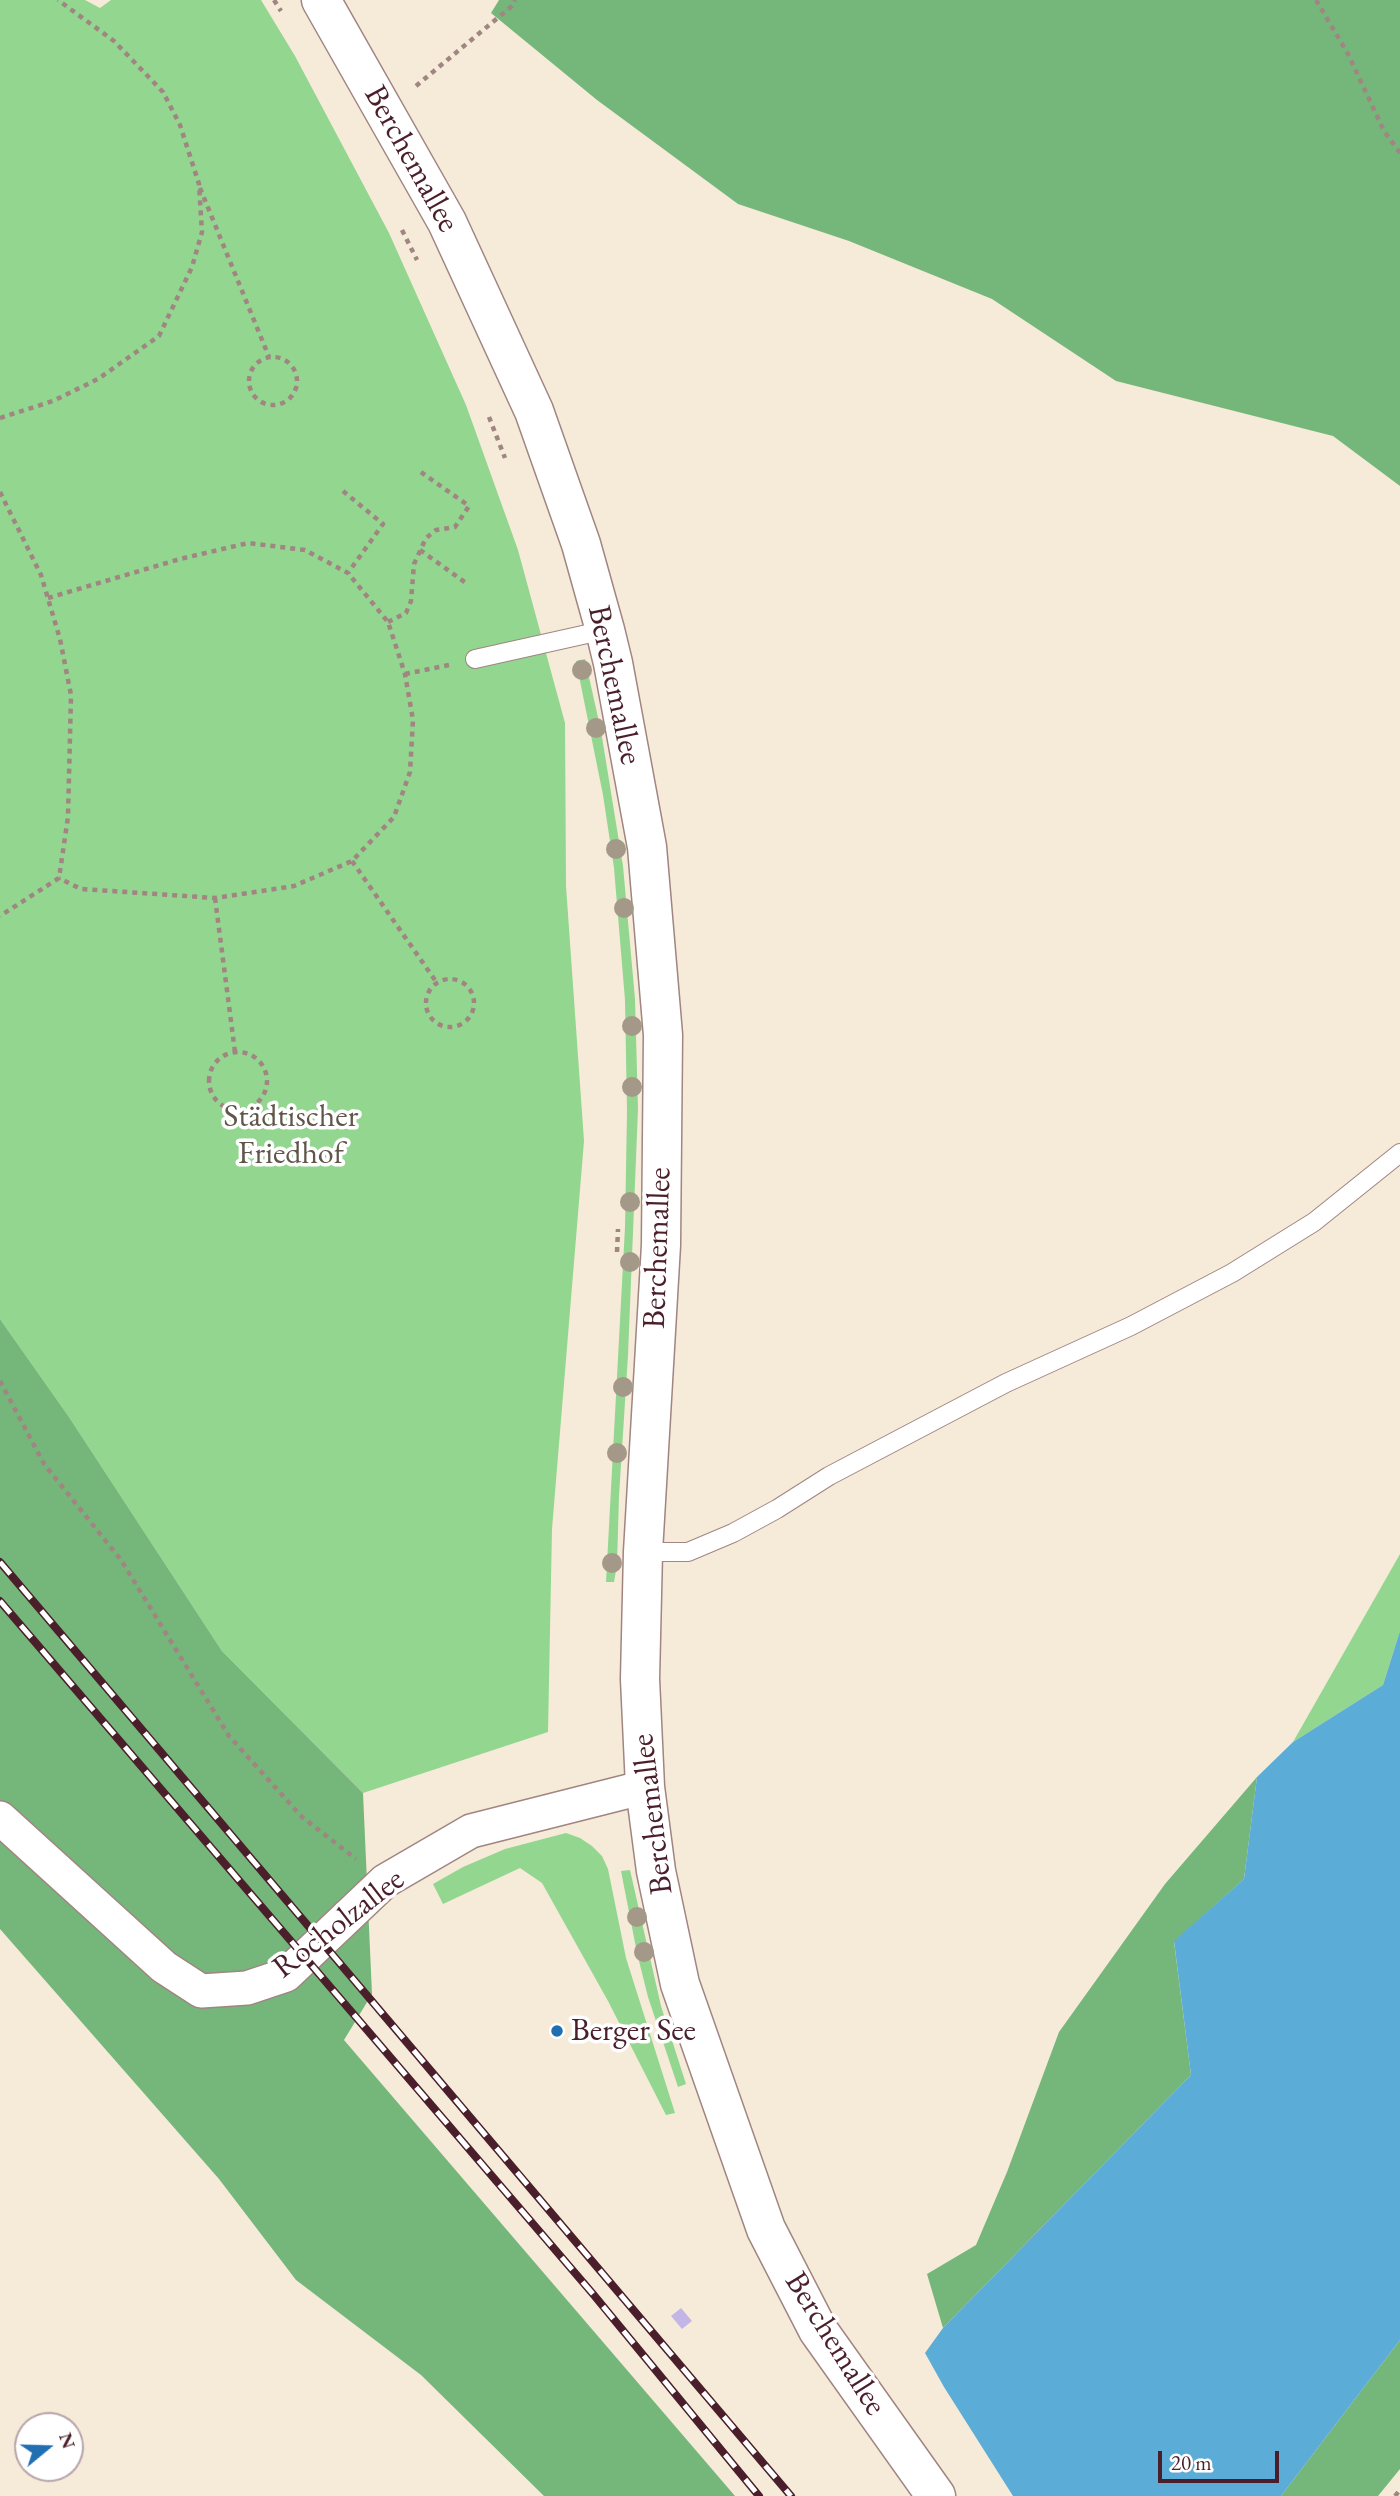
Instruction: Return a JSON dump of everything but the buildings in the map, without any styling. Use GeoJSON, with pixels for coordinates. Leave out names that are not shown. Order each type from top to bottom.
{"type":"FeatureCollection","features":[{"type":"Feature","properties":{"kind":"street","name":"Berchemallee"},"geometry":{"type":"LineString","coordinates":[[321,0],[447,222],[534,411],[581,544],[605,630],[647,847],[663,1035],[661,1245],[643,1552],[639,1679],[645,1787],[656,1871],[680,1984],[766,2229],[818,2330],[936,2496]]}},
{"type":"Feature","properties":{"kind":"street","name":"Rocholzallee"},"geometry":{"type":"LineString","coordinates":[[0,1818],[164,1967],[201,1991],[247,1989],[286,1975],[385,1881],[471,1831],[645,1787]]}},
{"type":"Feature","properties":{"kind":"lane"},"geometry":{"type":"LineString","coordinates":[[475,659],[605,630]]}},
{"type":"Feature","properties":{"kind":"lane"},"geometry":{"type":"LineString","coordinates":[[643,1552],[688,1552],[733,1532],[777,1509],[829,1476],[1006,1383],[1131,1326],[1221,1279],[1314,1222],[1400,1153]]}},
{"type":"Feature","properties":{"kind":"path"},"geometry":{"type":"LineString","coordinates":[[58,0],[114,41],[163,92],[180,125],[198,184],[269,358]]}},
{"type":"Feature","properties":{"kind":"path"},"geometry":{"type":"LineString","coordinates":[[274,0],[287,22]]}},
{"type":"Feature","properties":{"kind":"path"},"geometry":{"type":"LineString","coordinates":[[385,111],[512,6],[515,0]]}},
{"type":"Feature","properties":{"kind":"path"},"geometry":{"type":"LineString","coordinates":[[1316,0],[1348,54],[1384,131],[1400,153]]}},
{"type":"Feature","properties":{"kind":"path"},"geometry":{"type":"LineString","coordinates":[[0,418],[53,401],[98,379],[159,336],[192,267],[202,232],[198,184]]}},
{"type":"Feature","properties":{"kind":"path"},"geometry":{"type":"LineString","coordinates":[[397,221],[422,271]]}},
{"type":"Feature","properties":{"kind":"path"},"geometry":{"type":"LineString","coordinates":[[269,358],[282,359],[289,363],[296,375],[297,383],[292,396],[280,405],[263,403],[254,396],[250,388],[250,375],[254,367],[269,358]]}},
{"type":"Feature","properties":{"kind":"path"},"geometry":{"type":"LineString","coordinates":[[486,407],[509,469]]}},
{"type":"Feature","properties":{"kind":"path"},"geometry":{"type":"LineString","coordinates":[[388,622],[405,613],[411,601],[414,564],[426,538],[436,530],[455,527],[469,506],[418,470]]}},
{"type":"Feature","properties":{"kind":"path"},"geometry":{"type":"LineString","coordinates":[[343,491],[383,524],[348,573]]}},
{"type":"Feature","properties":{"kind":"path"},"geometry":{"type":"LineString","coordinates":[[0,492],[41,575],[61,639],[71,695],[68,817],[59,878],[0,916]]}},
{"type":"Feature","properties":{"kind":"path"},"geometry":{"type":"LineString","coordinates":[[48,598],[180,559],[248,543],[305,550],[348,573],[388,622],[405,674],[413,720],[410,772],[394,817],[352,861],[294,886],[215,898],[81,889],[59,878]]}},
{"type":"Feature","properties":{"kind":"path"},"geometry":{"type":"LineString","coordinates":[[420,550],[466,583]]}},
{"type":"Feature","properties":{"kind":"path"},"geometry":{"type":"LineString","coordinates":[[405,674],[475,659]]}},
{"type":"Feature","properties":{"kind":"path"},"geometry":{"type":"LineString","coordinates":[[352,861],[437,983]]}},
{"type":"Feature","properties":{"kind":"path"},"geometry":{"type":"LineString","coordinates":[[215,898],[235,1052]]}},
{"type":"Feature","properties":{"kind":"path"},"geometry":{"type":"LineString","coordinates":[[452,979],[467,985],[471,990],[474,998],[473,1011],[467,1022],[452,1028],[430,1019],[425,1003],[430,988],[437,983],[452,979]]}},
{"type":"Feature","properties":{"kind":"path"},"geometry":{"type":"LineString","coordinates":[[235,1052],[245,1053],[256,1059],[263,1066],[267,1080],[265,1091],[256,1104],[238,1110],[221,1105],[209,1090],[214,1063],[222,1056],[235,1052]]}},
{"type":"Feature","properties":{"kind":"path"},"geometry":{"type":"LineString","coordinates":[[617,1255],[618,1228]]}},
{"type":"Feature","properties":{"kind":"path"},"geometry":{"type":"LineString","coordinates":[[0,1381],[44,1464],[121,1560],[229,1736],[302,1817],[385,1881]]}},
{"type":"Feature","properties":{"kind":"path"},"geometry":{"type":"LineString","coordinates":[[1395,2496],[1400,2490]]}},
{"type":"Feature","properties":{"kind":"green space","name":"Städtischer Friedhof"},"geometry":{"type":"Polygon","coordinates":[[[0,0],[85,0],[100,8],[111,0],[261,0],[295,56],[389,233],[466,405],[518,550],[565,723],[566,886],[584,1141],[552,1529],[548,1732],[363,1793],[222,1651],[69,1417],[0,1319],[0,0]]]}},
{"type":"Feature","properties":{"kind":"green space"},"geometry":{"type":"Polygon","coordinates":[[[499,0],[1400,0],[1400,486],[1333,436],[1116,381],[992,299],[849,241],[738,204],[597,100],[491,13],[499,0]]]}},
{"type":"Feature","properties":{"kind":"green space"},"geometry":{"type":"Polygon","coordinates":[[[585,659],[601,731],[623,866],[635,999],[638,1109],[628,1355],[614,1582],[606,1582],[625,1227],[625,1000],[614,868],[603,795],[576,661],[585,659]]]}},
{"type":"Feature","properties":{"kind":"green space"},"geometry":{"type":"Polygon","coordinates":[[[0,1319],[69,1417],[222,1651],[363,1793],[372,1994],[344,2040],[735,2496],[544,2496],[421,2375],[296,2280],[219,2179],[0,1929],[0,1319]]]}},
{"type":"Feature","properties":{"kind":"green space"},"geometry":{"type":"Polygon","coordinates":[[[1400,1554],[1400,1631],[1383,1685],[1293,1742],[1400,1554]]]}},
{"type":"Feature","properties":{"kind":"green space"},"geometry":{"type":"Polygon","coordinates":[[[1257,1777],[1244,1879],[1174,1942],[1191,2075],[943,2328],[927,2274],[976,2245],[1007,2172],[1059,2032],[1165,1884],[1257,1777]]]}},
{"type":"Feature","properties":{"kind":"green space"},"geometry":{"type":"Polygon","coordinates":[[[566,1833],[592,1846],[602,1856],[608,1869],[626,1958],[675,2113],[666,2115],[608,2001],[542,1883],[520,1868],[443,1904],[433,1884],[463,1867],[505,1849],[566,1833]]]}},
{"type":"Feature","properties":{"kind":"green space"},"geometry":{"type":"Polygon","coordinates":[[[630,1870],[661,2006],[686,2084],[678,2087],[648,1997],[637,1953],[621,1871],[630,1870]]]}},
{"type":"Feature","properties":{"kind":"green space"},"geometry":{"type":"Polygon","coordinates":[[[1400,2340],[1400,2469],[1378,2496],[1281,2496],[1400,2340]]]}},
{"type":"Feature","properties":{"kind":"water"},"geometry":{"type":"Polygon","coordinates":[[[1400,1631],[1400,2340],[1281,2496],[1013,2496],[925,2353],[943,2328],[1191,2075],[1174,1941],[1244,1879],[1257,1777],[1293,1742],[1383,1685],[1400,1631]]]}},
{"type":"Feature","properties":{"kind":"railway"},"geometry":{"type":"LineString","coordinates":[[0,1562],[791,2496]]}},
{"type":"Feature","properties":{"kind":"railway"},"geometry":{"type":"LineString","coordinates":[[0,1601],[593,2294],[759,2496]]}},
{"type":"Feature","properties":{"kind":"place","name":"Berger See"},"geometry":{"type":"Point","coordinates":[557,2031]}}]}
